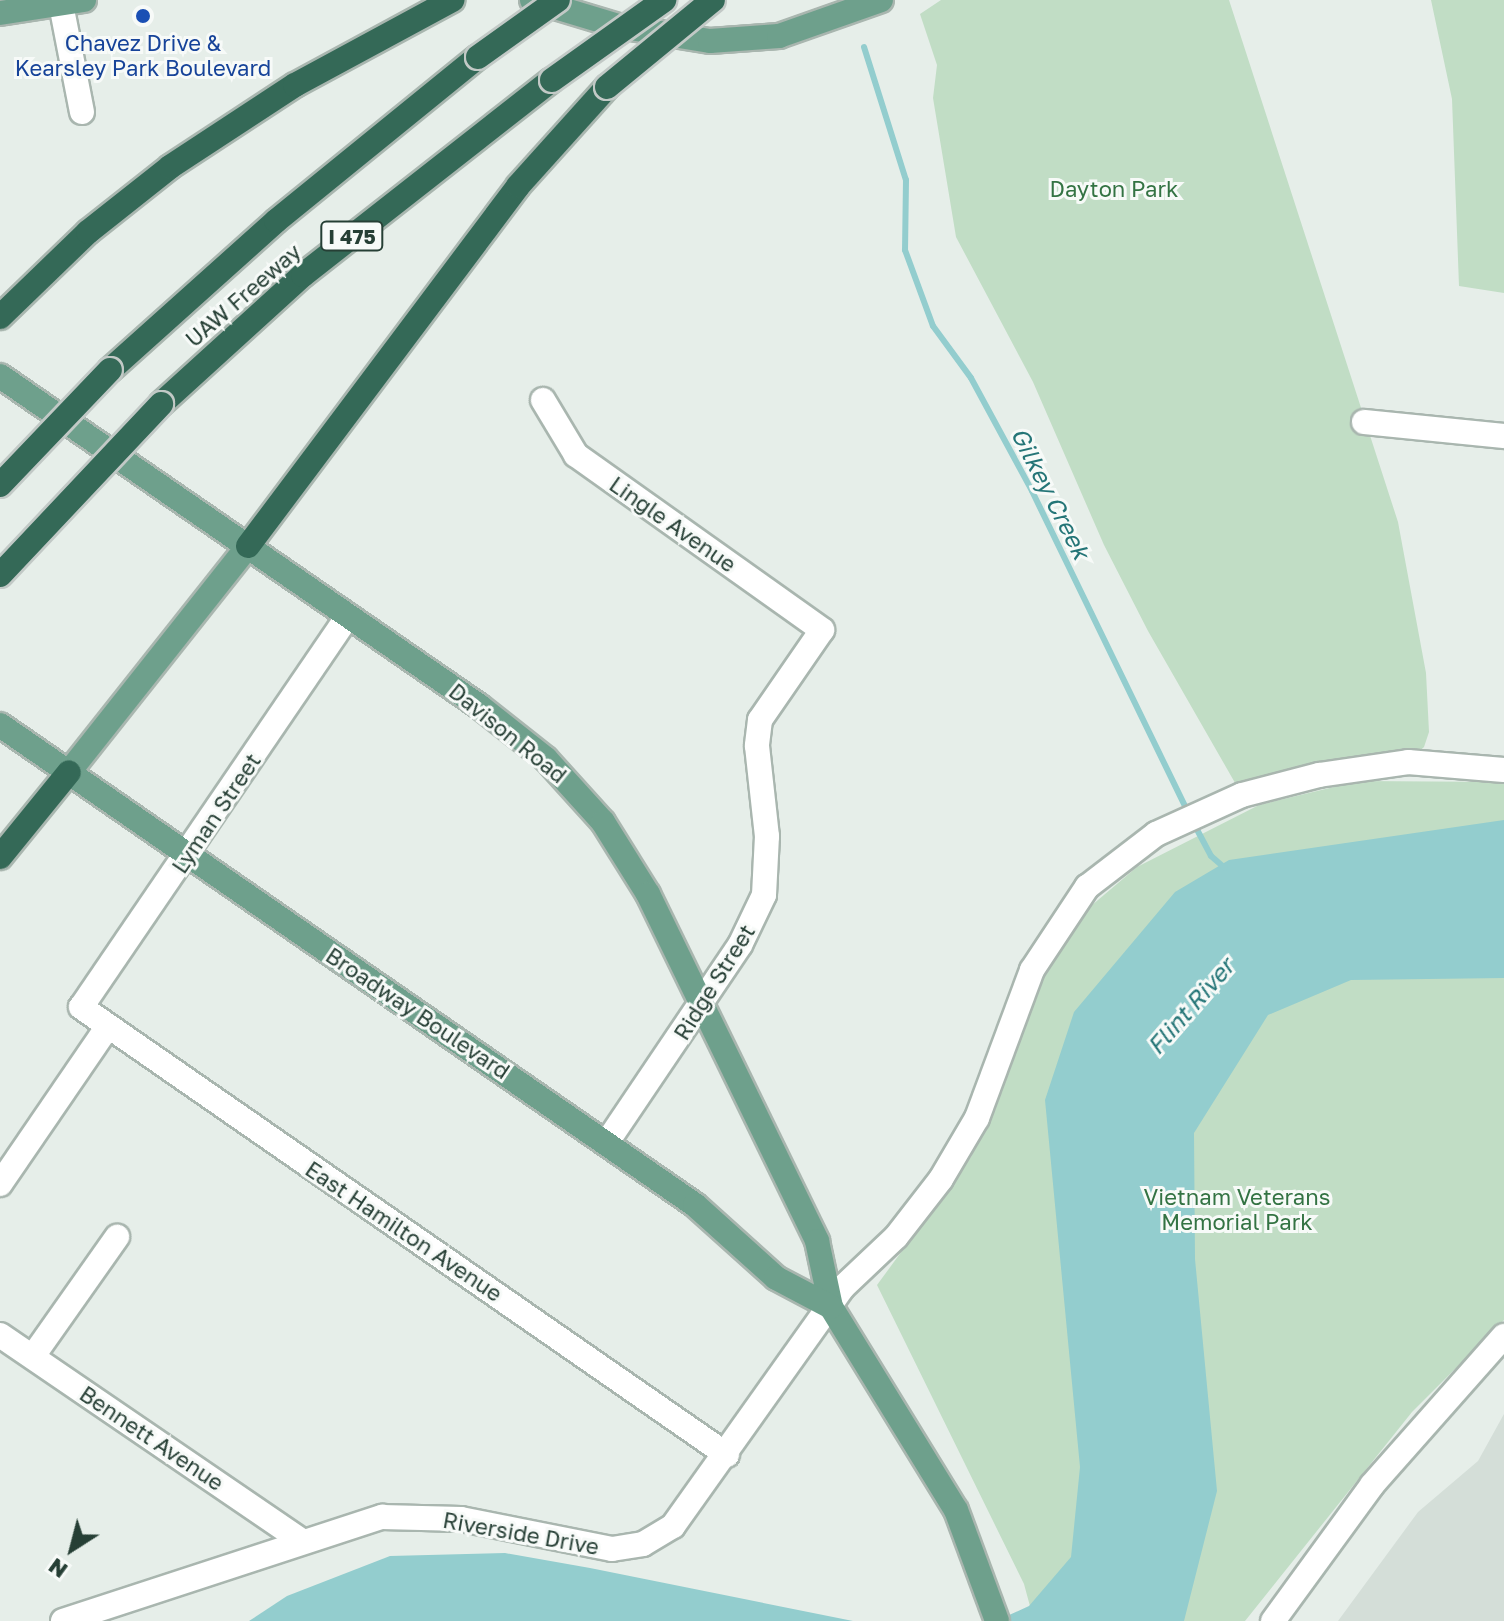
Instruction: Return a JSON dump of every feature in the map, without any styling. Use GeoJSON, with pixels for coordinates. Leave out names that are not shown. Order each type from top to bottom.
{"type":"FeatureCollection","features":[{"type":"Feature","properties":{"kind":"highway"},"geometry":{"type":"LineString","coordinates":[[0,317],[88,232],[170,167],[295,85],[452,0]]}},
{"type":"Feature","properties":{"kind":"highway","name":"UAW Freeway"},"geometry":{"type":"LineString","coordinates":[[0,485],[110,370],[276,221],[478,57],[558,0]]}},
{"type":"Feature","properties":{"kind":"highway","name":"UAW Freeway"},"geometry":{"type":"LineString","coordinates":[[0,575],[161,404],[326,257],[552,80],[664,0]]}},
{"type":"Feature","properties":{"kind":"highway"},"geometry":{"type":"LineString","coordinates":[[248,546],[518,186],[607,87],[713,0]]}},
{"type":"Feature","properties":{"kind":"highway"},"geometry":{"type":"LineString","coordinates":[[0,857],[69,772]]}},
{"type":"Feature","properties":{"kind":"main road"},"geometry":{"type":"LineString","coordinates":[[532,0],[618,26],[710,41],[779,36],[881,0]]}},
{"type":"Feature","properties":{"kind":"main road"},"geometry":{"type":"LineString","coordinates":[[0,13],[72,2]]}},
{"type":"Feature","properties":{"kind":"main road","name":"Davison Road"},"geometry":{"type":"LineString","coordinates":[[0,376],[479,706],[577,791],[627,857],[702,1006],[817,1241],[831,1307]]}},
{"type":"Feature","properties":{"kind":"main road"},"geometry":{"type":"LineString","coordinates":[[69,772],[248,546]]}},
{"type":"Feature","properties":{"kind":"main road","name":"Broadway Boulevard"},"geometry":{"type":"LineString","coordinates":[[0,725],[607,1142],[727,1230],[776,1278],[831,1307]]}},
{"type":"Feature","properties":{"kind":"main road"},"geometry":{"type":"LineString","coordinates":[[831,1307],[956,1510],[996,1617]]}},
{"type":"Feature","properties":{"kind":"street"},"geometry":{"type":"LineString","coordinates":[[72,2],[82,112]]}},
{"type":"Feature","properties":{"kind":"street","name":"Lingle Avenue"},"geometry":{"type":"LineString","coordinates":[[543,400],[576,455],[822,630]]}},
{"type":"Feature","properties":{"kind":"street"},"geometry":{"type":"LineString","coordinates":[[1364,422],[1504,436]]}},
{"type":"Feature","properties":{"kind":"street","name":"Lyman Street"},"geometry":{"type":"LineString","coordinates":[[81,1007],[348,616]]}},
{"type":"Feature","properties":{"kind":"street","name":"Ridge Street"},"geometry":{"type":"LineString","coordinates":[[607,1142],[702,1006],[764,895],[767,836],[757,746],[760,720],[822,630]]}},
{"type":"Feature","properties":{"kind":"street","name":"Riverside Drive"},"geometry":{"type":"LineString","coordinates":[[63,1621],[382,1517],[461,1519],[612,1549],[643,1544],[673,1526],[727,1455],[842,1288],[896,1237],[941,1179],[977,1118],[1032,970],[1087,887],[1156,834],[1219,804],[1319,775],[1408,762],[1504,770]]}},
{"type":"Feature","properties":{"kind":"street","name":"East Hamilton Avenue"},"geometry":{"type":"LineString","coordinates":[[81,1007],[107,1028],[727,1455]]}},
{"type":"Feature","properties":{"kind":"street"},"geometry":{"type":"LineString","coordinates":[[0,1184],[107,1028]]}},
{"type":"Feature","properties":{"kind":"street"},"geometry":{"type":"LineString","coordinates":[[33,1356],[117,1237]]}},
{"type":"Feature","properties":{"kind":"street","name":"Bennett Avenue"},"geometry":{"type":"LineString","coordinates":[[0,1335],[303,1542]]}},
{"type":"Feature","properties":{"kind":"street"},"geometry":{"type":"LineString","coordinates":[[1273,1621],[1372,1485],[1504,1336]]}},
{"type":"Feature","properties":{"kind":"shaded area"},"geometry":{"type":"Polygon","coordinates":[[[1504,1414],[1504,1621],[1338,1621],[1418,1512],[1478,1461],[1504,1414]]]}},
{"type":"Feature","properties":{"kind":"green space","name":"Dayton Park"},"geometry":{"type":"Polygon","coordinates":[[[941,0],[1229,0],[1398,522],[1426,673],[1429,732],[1424,747],[1408,762],[1242,795],[1148,631],[1104,545],[1033,382],[956,237],[933,98],[937,65],[920,14],[941,0]]]}},
{"type":"Feature","properties":{"kind":"green space"},"geometry":{"type":"Polygon","coordinates":[[[1431,0],[1504,0],[1504,293],[1459,286],[1452,99],[1431,0]]]}},
{"type":"Feature","properties":{"kind":"green space","name":"Vietnam Veterans Memorial Park"},"geometry":{"type":"Polygon","coordinates":[[[1359,781],[1504,782],[1504,1320],[1412,1412],[1245,1621],[1034,1621],[1024,1584],[877,1285],[971,1157],[1044,978],[1085,911],[1137,867],[1259,805],[1359,781]]]}},
{"type":"Feature","properties":{"kind":"water","name":"Flint River"},"geometry":{"type":"Polygon","coordinates":[[[1504,820],[1504,978],[1351,980],[1268,1015],[1194,1133],[1195,1259],[1217,1491],[1184,1621],[996,1621],[1029,1606],[1071,1557],[1080,1467],[1045,1100],[1074,1012],[1175,892],[1229,860],[1504,820]]]}},
{"type":"Feature","properties":{"kind":"water"},"geometry":{"type":"Polygon","coordinates":[[[505,1553],[853,1621],[249,1621],[287,1596],[390,1556],[505,1553]]]}},
{"type":"Feature","properties":{"kind":"waterway","name":"Gilkey Creek"},"geometry":{"type":"LineString","coordinates":[[864,47],[906,180],[905,250],[933,326],[971,378],[1032,491],[1188,812]]}},
{"type":"Feature","properties":{"kind":"waterway","name":"Gilkey Creek"},"geometry":{"type":"LineString","coordinates":[[1193,822],[1211,856],[1225,868]]}},
{"type":"Feature","properties":{"kind":"place","name":"Chavez Drive & Kearsley Park Boulevard"},"geometry":{"type":"Point","coordinates":[143,16]}}]}
